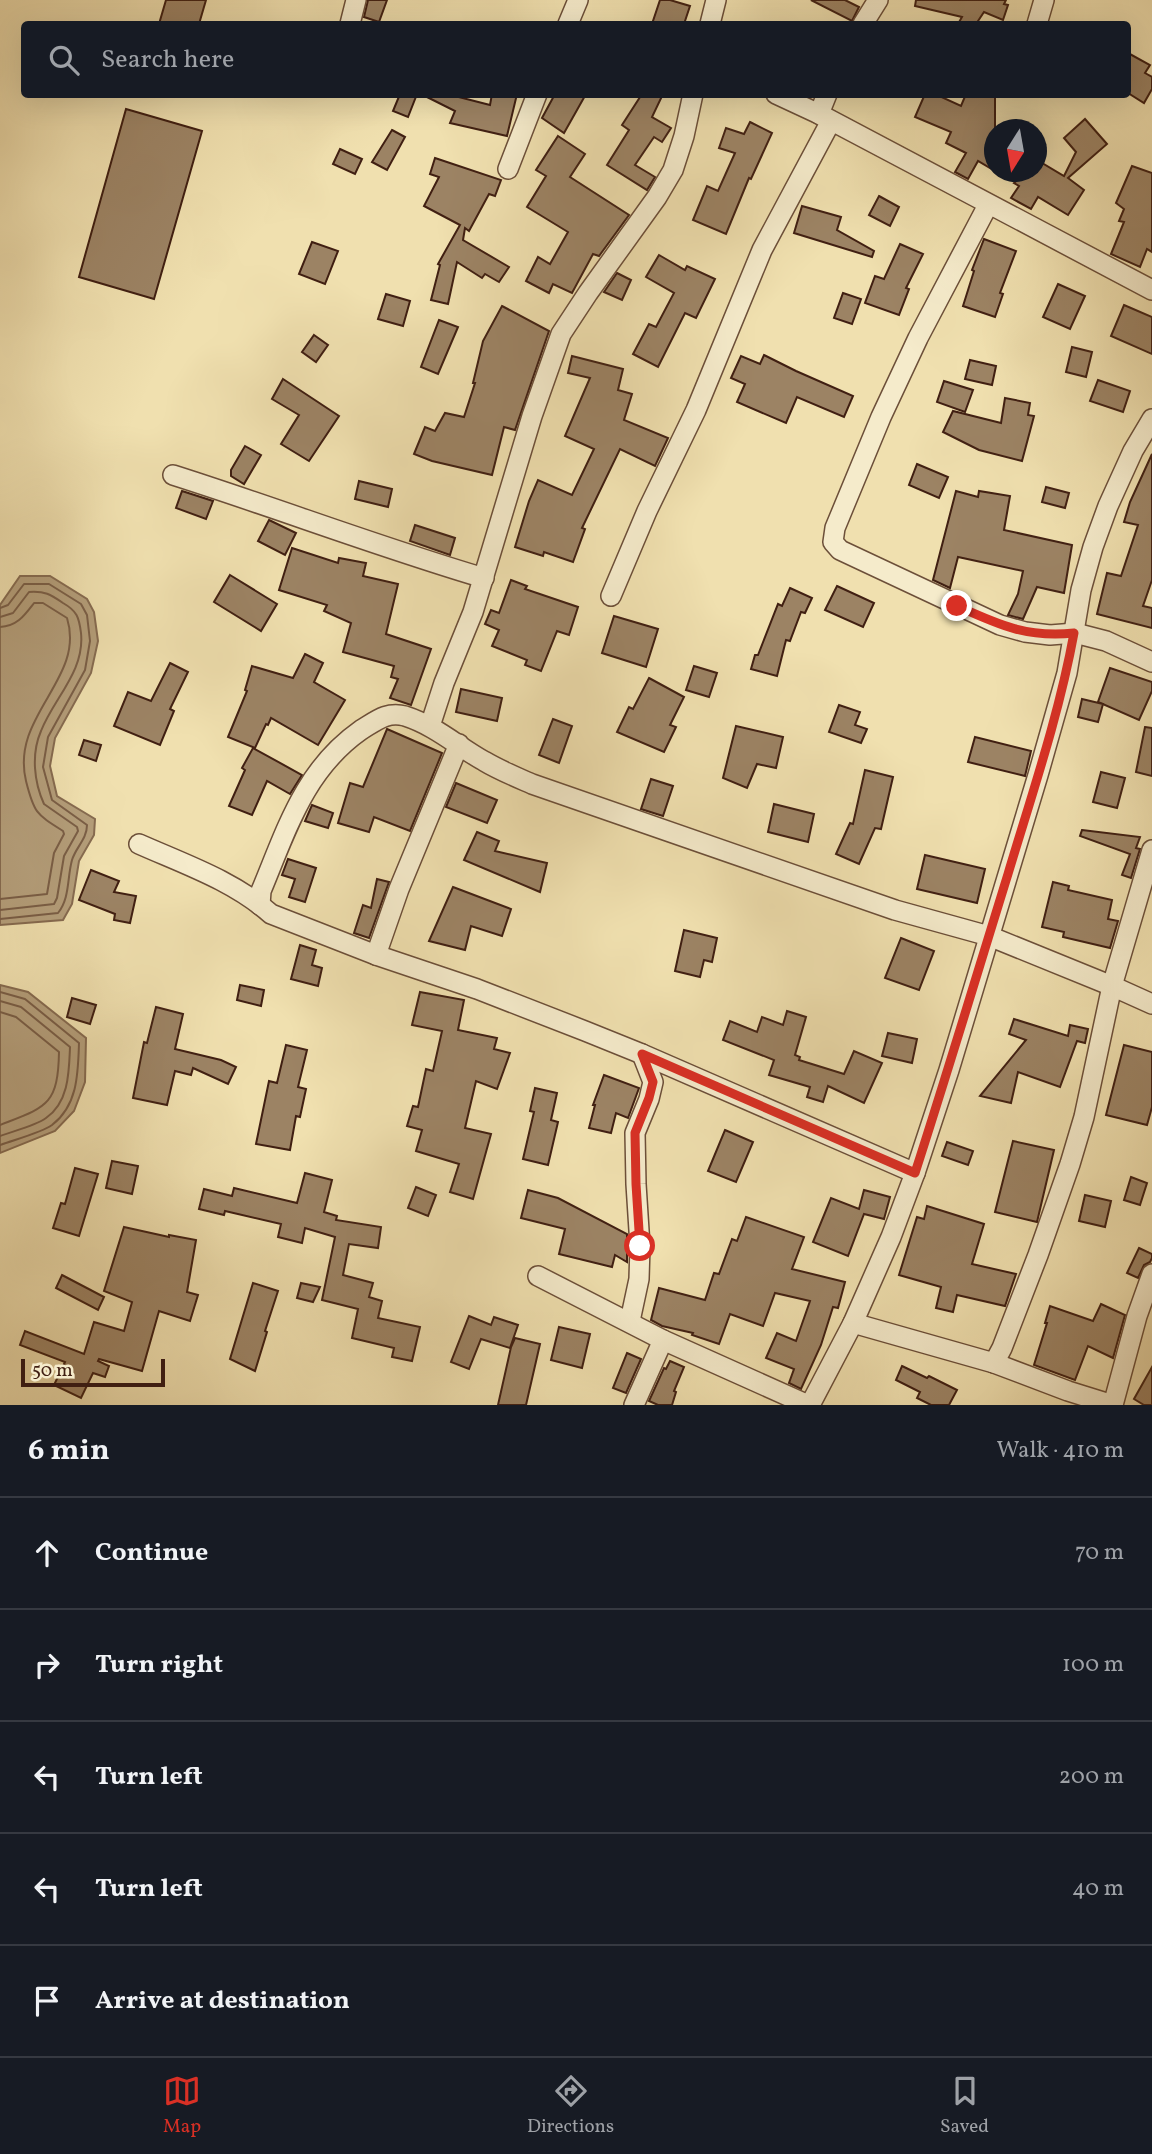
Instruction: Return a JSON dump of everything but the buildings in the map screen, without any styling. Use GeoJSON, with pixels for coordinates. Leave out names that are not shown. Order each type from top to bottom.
{"type":"FeatureCollection","features":[{"type":"Feature","properties":{"kind":"street"},"geometry":{"type":"LineString","coordinates":[[350,21],[356,0]]}},
{"type":"Feature","properties":{"kind":"street"},"geometry":{"type":"LineString","coordinates":[[569,21],[578,0]]}},
{"type":"Feature","properties":{"kind":"street"},"geometry":{"type":"LineString","coordinates":[[711,21],[716,0]]}},
{"type":"Feature","properties":{"kind":"street"},"geometry":{"type":"LineString","coordinates":[[865,21],[878,0]]}},
{"type":"Feature","properties":{"kind":"street"},"geometry":{"type":"LineString","coordinates":[[1038,21],[1044,0]]}},
{"type":"Feature","properties":{"kind":"street"},"geometry":{"type":"LineString","coordinates":[[508,169],[535,98]]}},
{"type":"Feature","properties":{"kind":"street"},"geometry":{"type":"LineString","coordinates":[[430,726],[473,612],[532,416],[561,334],[673,170],[692,98]]}},
{"type":"Feature","properties":{"kind":"street"},"geometry":{"type":"LineString","coordinates":[[785,98],[1152,290]]}},
{"type":"Feature","properties":{"kind":"street"},"geometry":{"type":"LineString","coordinates":[[611,596],[647,511],[696,410],[762,250],[825,117],[827,98]]}},
{"type":"Feature","properties":{"kind":"street"},"geometry":{"type":"LineString","coordinates":[[988,205],[918,338],[881,417],[835,528],[833,542],[840,550],[1000,625],[1050,635],[1074,633],[1105,641],[1152,662]]}},
{"type":"Feature","properties":{"kind":"street"},"geometry":{"type":"LineString","coordinates":[[538,1276],[663,1340],[809,1405],[853,1323],[891,1237],[915,1173],[1042,762],[1067,673],[1081,590],[1093,547],[1133,451],[1152,419]]}},
{"type":"Feature","properties":{"kind":"street"},"geometry":{"type":"LineString","coordinates":[[173,475],[484,578]]}},
{"type":"Feature","properties":{"kind":"street"},"geometry":{"type":"LineString","coordinates":[[260,905],[261,891],[312,778],[343,743],[382,716],[401,715],[430,726],[482,761],[532,785],[872,902],[989,936],[1152,1004]]}},
{"type":"Feature","properties":{"kind":"street"},"geometry":{"type":"LineString","coordinates":[[376,955],[399,889],[459,744]]}},
{"type":"Feature","properties":{"kind":"street"},"geometry":{"type":"LineString","coordinates":[[139,844],[233,887],[271,914],[376,955],[477,989],[642,1054],[915,1173]]}},
{"type":"Feature","properties":{"kind":"street"},"geometry":{"type":"LineString","coordinates":[[994,1363],[1038,1255],[1070,1164],[1084,1117],[1112,986],[1152,850]]}},
{"type":"Feature","properties":{"kind":"street"},"geometry":{"type":"LineString","coordinates":[[630,1321],[639,1279],[640,1246],[635,1133],[653,1082],[642,1054]]}},
{"type":"Feature","properties":{"kind":"street"},"geometry":{"type":"LineString","coordinates":[[853,1323],[994,1363],[1113,1405],[1137,1316],[1152,1274]]}},
{"type":"Feature","properties":{"kind":"street"},"geometry":{"type":"LineString","coordinates":[[634,1405],[663,1340]]}},
{"type":"Feature","properties":{"kind":"water"},"geometry":{"type":"Polygon","coordinates":[[[20,576],[50,576],[87,599],[94,612],[98,641],[91,673],[55,738],[50,766],[57,796],[95,819],[94,835],[79,861],[72,904],[63,920],[0,925],[0,605],[20,576]]]}},
{"type":"Feature","properties":{"kind":"water"},"geometry":{"type":"Polygon","coordinates":[[[0,985],[28,992],[86,1038],[85,1082],[74,1111],[55,1131],[0,1153],[0,985]]]}},
{"type":"Feature","properties":{"kind":"route"},"geometry":{"type":"LineString","coordinates":[[640,1246],[635,1133],[653,1082],[642,1054],[915,1173],[1038,775],[1067,673],[1074,633],[1050,635],[1025,632],[1000,625],[957,606]]}}]}
